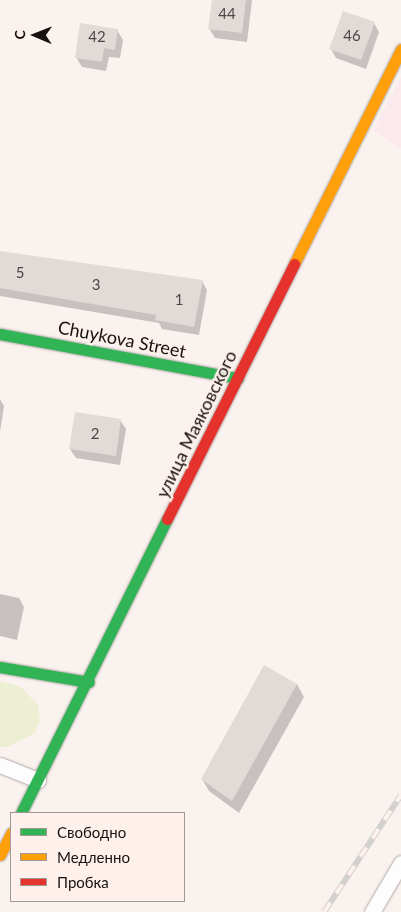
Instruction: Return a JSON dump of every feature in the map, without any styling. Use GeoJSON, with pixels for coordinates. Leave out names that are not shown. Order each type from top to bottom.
{"type":"FeatureCollection","features":[{"type":"Feature","properties":{"kind":"street","name":"улица Маяковского"},"geometry":{"type":"LineString","coordinates":[[22,812],[88,682],[401,49]]}},
{"type":"Feature","properties":{"kind":"street","name":"Chuykova Street"},"geometry":{"type":"LineString","coordinates":[[0,334],[238,378]]}},
{"type":"Feature","properties":{"kind":"street"},"geometry":{"type":"LineString","coordinates":[[0,667],[88,682]]}},
{"type":"Feature","properties":{"kind":"street"},"geometry":{"type":"LineString","coordinates":[[0,855],[10,835]]}},
{"type":"Feature","properties":{"kind":"lane"},"geometry":{"type":"LineString","coordinates":[[0,765],[38,780]]}},
{"type":"Feature","properties":{"kind":"lane"},"geometry":{"type":"LineString","coordinates":[[372,912],[401,863]]}},
{"type":"Feature","properties":{"kind":"shaded area"},"geometry":{"type":"Polygon","coordinates":[[[401,77],[401,149],[373,131],[401,77]]]}},
{"type":"Feature","properties":{"kind":"green space"},"geometry":{"type":"Polygon","coordinates":[[[0,681],[21,687],[38,705],[40,720],[35,733],[8,747],[0,747],[0,681]]]}},
{"type":"Feature","properties":{"kind":"building"},"geometry":{"type":"Polygon","coordinates":[[[212,0],[246,0],[242,33],[208,29],[212,0]]]}},
{"type":"Feature","properties":{"kind":"building"},"geometry":{"type":"Polygon","coordinates":[[[343,11],[375,22],[361,60],[329,49],[343,11]]]}},
{"type":"Feature","properties":{"kind":"building"},"geometry":{"type":"Polygon","coordinates":[[[80,23],[118,29],[115,50],[104,48],[102,62],[75,58],[80,23]]]}},
{"type":"Feature","properties":{"kind":"building"},"geometry":{"type":"Polygon","coordinates":[[[0,251],[203,280],[194,327],[155,320],[156,315],[0,288],[0,251]]]}},
{"type":"Feature","properties":{"kind":"building"},"geometry":{"type":"Polygon","coordinates":[[[75,412],[121,419],[116,456],[69,449],[75,412]]]}},
{"type":"Feature","properties":{"kind":"building"},"geometry":{"type":"Polygon","coordinates":[[[264,665],[297,684],[232,801],[201,779],[264,665]]]}},
{"type":"Feature","properties":{"kind":"railway"},"geometry":{"type":"LineString","coordinates":[[324,912],[401,795]]}},
{"type":"Feature","properties":{"kind":"traffic: fast"},"geometry":{"type":"LineString","coordinates":[[0,334],[238,378]]}},
{"type":"Feature","properties":{"kind":"traffic: fast"},"geometry":{"type":"LineString","coordinates":[[21,812],[167,519]]}},
{"type":"Feature","properties":{"kind":"traffic: fast"},"geometry":{"type":"LineString","coordinates":[[0,667],[89,682]]}},
{"type":"Feature","properties":{"kind":"traffic: slow"},"geometry":{"type":"LineString","coordinates":[[294,264],[401,49]]}},
{"type":"Feature","properties":{"kind":"traffic: slow"},"geometry":{"type":"LineString","coordinates":[[0,855],[10,835]]}},
{"type":"Feature","properties":{"kind":"traffic: jam"},"geometry":{"type":"LineString","coordinates":[[167,519],[294,264]]}}]}
